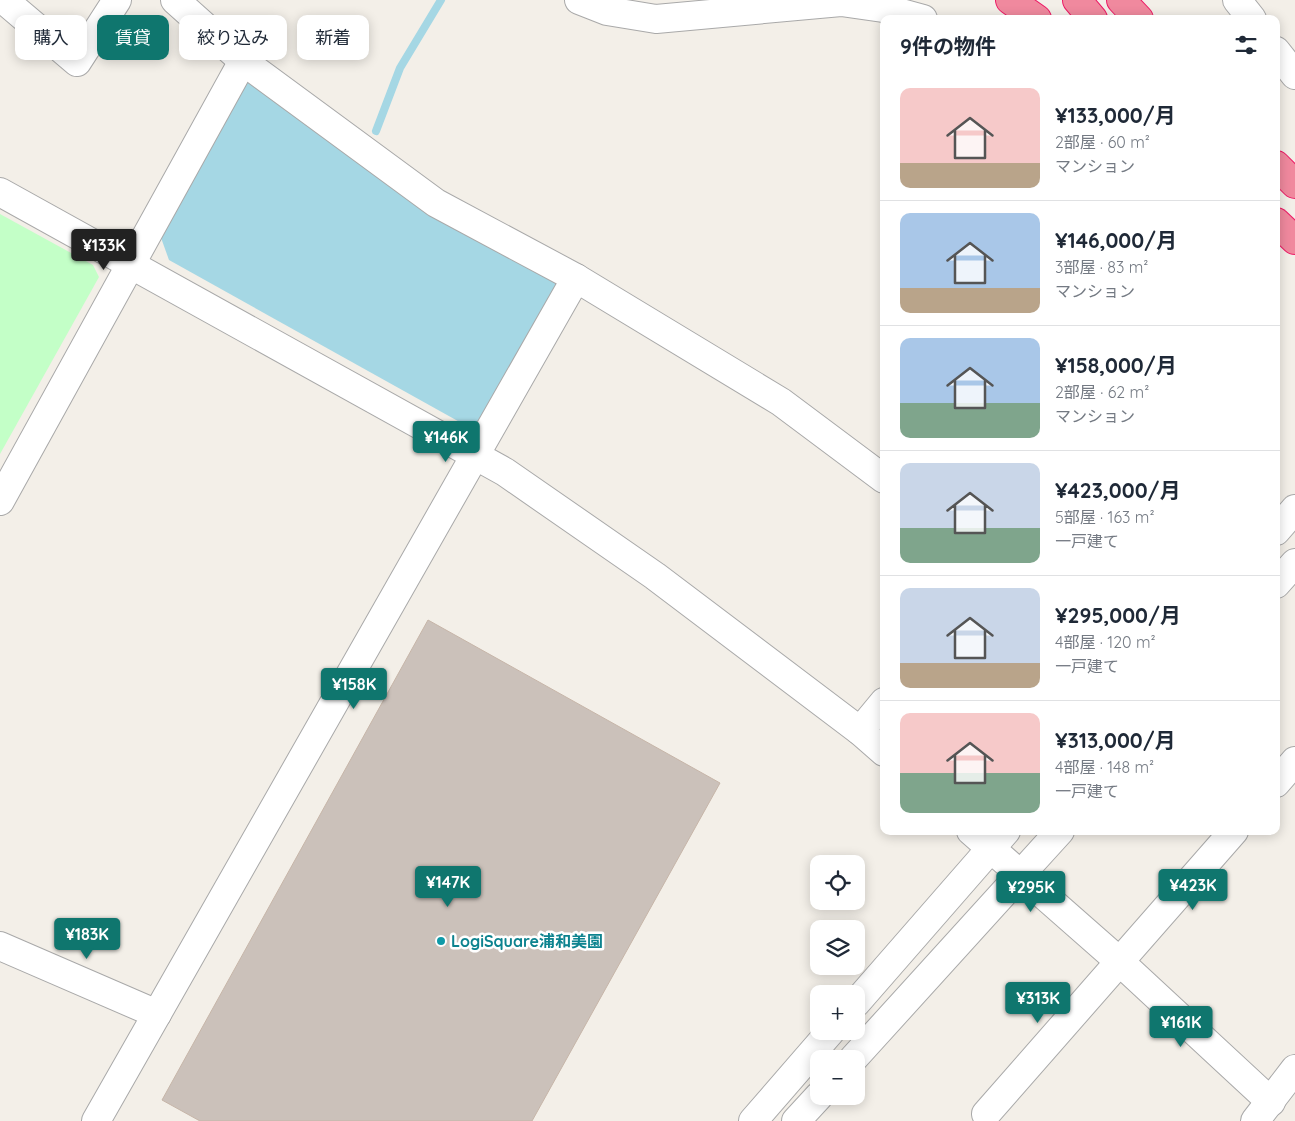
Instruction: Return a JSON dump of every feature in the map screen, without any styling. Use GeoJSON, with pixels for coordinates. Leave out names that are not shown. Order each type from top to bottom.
{"type":"FeatureCollection","features":[{"type":"Feature","properties":{"kind":"highway"},"geometry":{"type":"LineString","coordinates":[[1010,0],[1031,15]]}},
{"type":"Feature","properties":{"kind":"highway"},"geometry":{"type":"LineString","coordinates":[[1077,0],[1090,15]]}},
{"type":"Feature","properties":{"kind":"highway"},"geometry":{"type":"LineString","coordinates":[[1121,0],[1135,15]]}},
{"type":"Feature","properties":{"kind":"highway"},"geometry":{"type":"LineString","coordinates":[[1142,0],[1153,15]]}},
{"type":"Feature","properties":{"kind":"highway"},"geometry":{"type":"LineString","coordinates":[[1280,169],[1295,184]]}},
{"type":"Feature","properties":{"kind":"street"},"geometry":{"type":"LineString","coordinates":[[4,0],[77,62],[117,0]]}},
{"type":"Feature","properties":{"kind":"street"},"geometry":{"type":"LineString","coordinates":[[175,0],[243,61],[436,203],[576,278],[781,402],[880,476]]}},
{"type":"Feature","properties":{"kind":"street"},"geometry":{"type":"LineString","coordinates":[[578,0],[607,11],[656,19],[841,2],[883,8],[908,15]]}},
{"type":"Feature","properties":{"kind":"street"},"geometry":{"type":"LineString","coordinates":[[1237,0],[1249,15]]}},
{"type":"Feature","properties":{"kind":"street"},"geometry":{"type":"LineString","coordinates":[[1280,56],[1295,75]]}},
{"type":"Feature","properties":{"kind":"street"},"geometry":{"type":"LineString","coordinates":[[0,501],[243,61]]}},
{"type":"Feature","properties":{"kind":"street"},"geometry":{"type":"LineString","coordinates":[[0,192],[505,472],[655,576],[860,730],[880,748]]}},
{"type":"Feature","properties":{"kind":"street"},"geometry":{"type":"LineString","coordinates":[[96,1121],[576,278]]}},
{"type":"Feature","properties":{"kind":"street"},"geometry":{"type":"LineString","coordinates":[[1280,526],[1295,509]]}},
{"type":"Feature","properties":{"kind":"street"},"geometry":{"type":"LineString","coordinates":[[860,730],[880,707]]}},
{"type":"Feature","properties":{"kind":"street"},"geometry":{"type":"LineString","coordinates":[[1280,778],[1295,761]]}},
{"type":"Feature","properties":{"kind":"street"},"geometry":{"type":"LineString","coordinates":[[861,1050],[1057,835]]}},
{"type":"Feature","properties":{"kind":"street"},"geometry":{"type":"LineString","coordinates":[[987,1119],[1231,835]]}},
{"type":"Feature","properties":{"kind":"street"},"geometry":{"type":"LineString","coordinates":[[865,992],[989,837],[1021,876],[1120,962],[1263,1112],[1295,1069]]}},
{"type":"Feature","properties":{"kind":"street"},"geometry":{"type":"LineString","coordinates":[[0,946],[158,1014]]}},
{"type":"Feature","properties":{"kind":"street"},"geometry":{"type":"LineString","coordinates":[[753,1121],[823,1040]]}},
{"type":"Feature","properties":{"kind":"street"},"geometry":{"type":"LineString","coordinates":[[796,1121],[811,1105]]}},
{"type":"Feature","properties":{"kind":"green space"},"geometry":{"type":"Polygon","coordinates":[[[0,214],[93,265],[99,277],[0,454],[0,214]]]}},
{"type":"Feature","properties":{"kind":"water"},"geometry":{"type":"Polygon","coordinates":[[[258,79],[555,276],[559,287],[479,421],[465,425],[169,260],[160,235],[245,82],[258,79]]]}},
{"type":"Feature","properties":{"kind":"building","name":"LogiSquare浦和美園"},"geometry":{"type":"Polygon","coordinates":[[[428,620],[720,783],[532,1121],[200,1121],[162,1100],[428,620]]]}},
{"type":"Feature","properties":{"kind":"waterway"},"geometry":{"type":"LineString","coordinates":[[376,131],[400,68],[441,0]]}},
{"type":"Feature","properties":{"kind":"place","name":"LogiSquare浦和美園"},"geometry":{"type":"Point","coordinates":[441,941]}}]}
